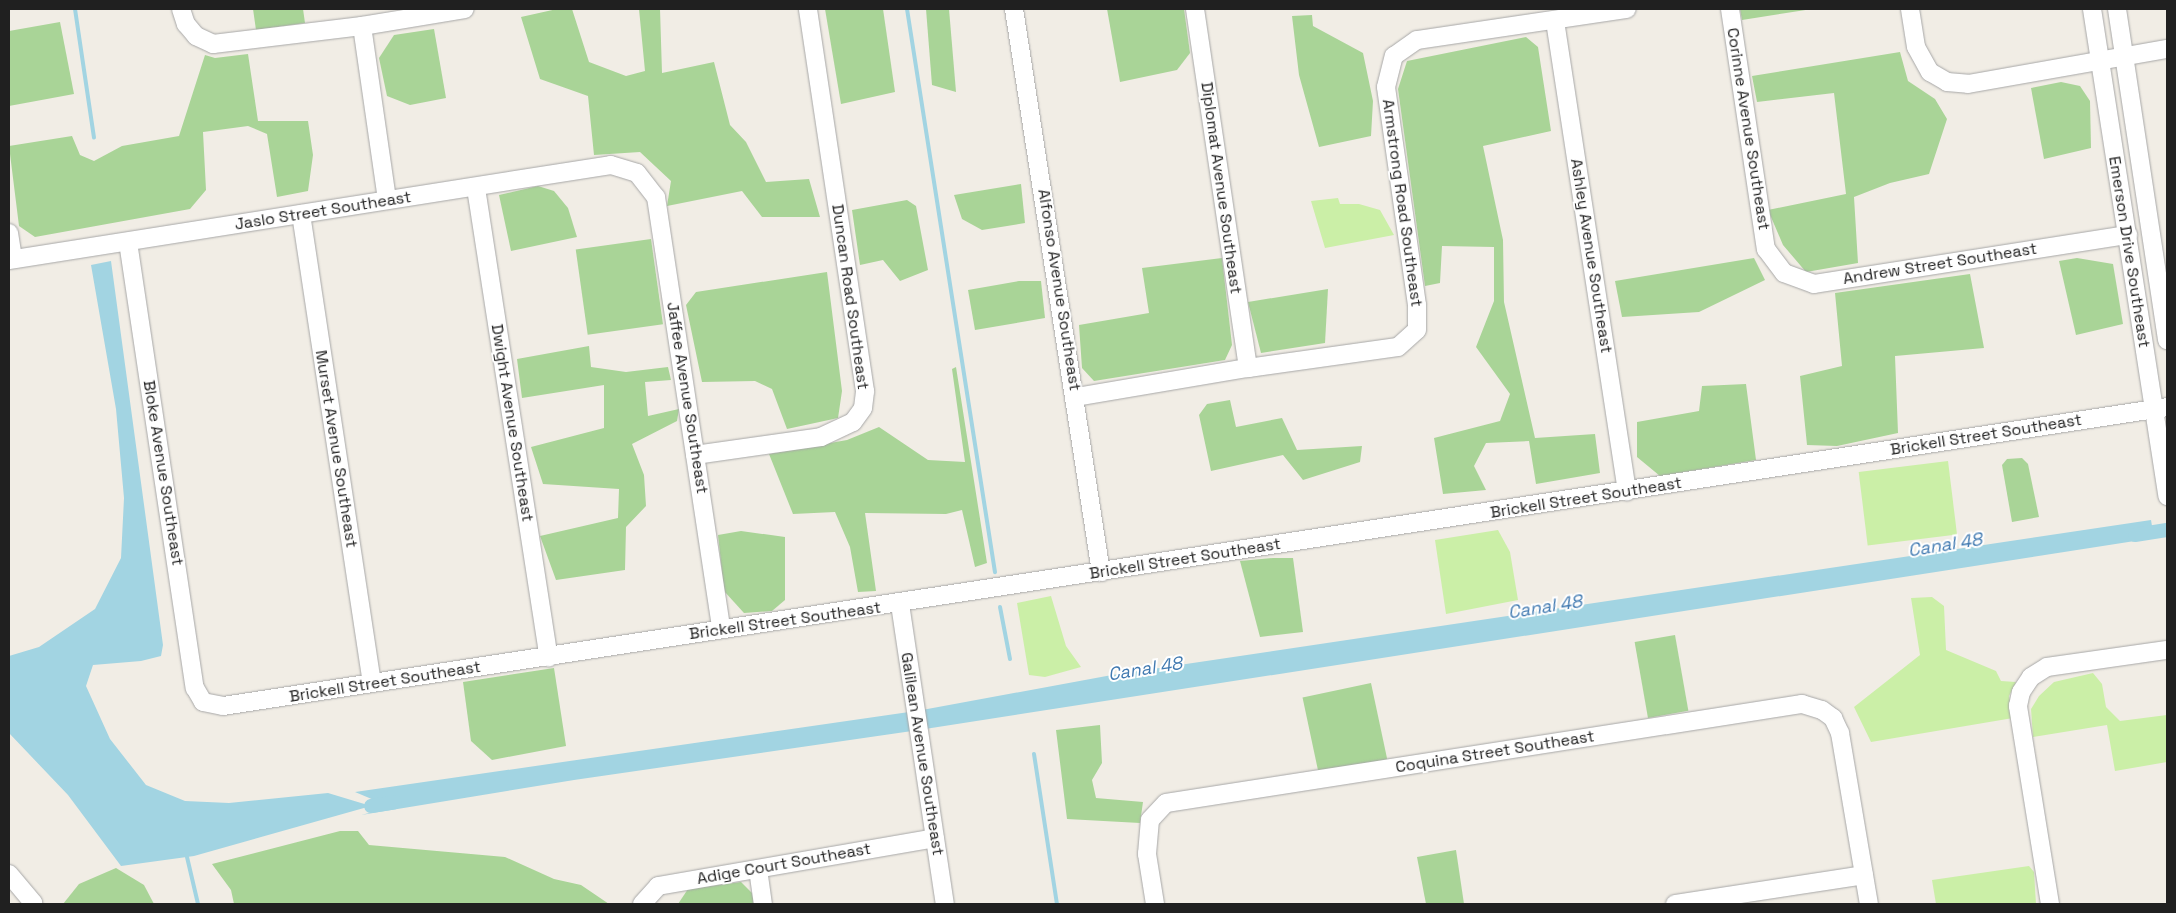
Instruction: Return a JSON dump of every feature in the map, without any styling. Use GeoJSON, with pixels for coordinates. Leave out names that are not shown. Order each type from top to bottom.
{"type":"FeatureCollection","features":[{"type":"Feature","properties":{"kind":"street"},"geometry":{"type":"LineString","coordinates":[[181,9],[186,24],[196,36],[213,44],[235,44],[465,9]]}},
{"type":"Feature","properties":{"kind":"street","name":"Duncan Road Southeast"},"geometry":{"type":"LineString","coordinates":[[695,455],[820,438],[853,422],[863,408],[865,391],[808,9]]}},
{"type":"Feature","properties":{"kind":"street","name":"Alfonso Avenue Southeast"},"geometry":{"type":"LineString","coordinates":[[1014,9],[1076,397],[1101,572]]}},
{"type":"Feature","properties":{"kind":"street","name":"Diplomat Avenue Southeast"},"geometry":{"type":"LineString","coordinates":[[1195,9],[1248,368]]}},
{"type":"Feature","properties":{"kind":"street","name":"Armstrong Road Southeast"},"geometry":{"type":"LineString","coordinates":[[1076,397],[1248,368],[1398,347],[1417,330],[1417,305],[1386,87],[1394,56],[1417,40],[1627,9]]}},
{"type":"Feature","properties":{"kind":"street","name":"Corinne Avenue Southeast"},"geometry":{"type":"LineString","coordinates":[[1730,9],[1766,249]]}},
{"type":"Feature","properties":{"kind":"street"},"geometry":{"type":"LineString","coordinates":[[1910,9],[1916,47],[1930,72],[1947,82],[1968,84],[2167,49]]}},
{"type":"Feature","properties":{"kind":"street","name":"Emerson Drive Southeast"},"geometry":{"type":"LineString","coordinates":[[2092,9],[2128,235],[2160,408],[2167,496]]}},
{"type":"Feature","properties":{"kind":"street","name":"Emerson Drive Southeast"},"geometry":{"type":"LineString","coordinates":[[2116,9],[2160,230],[2167,340]]}},
{"type":"Feature","properties":{"kind":"street","name":"Ashley Avenue Southeast"},"geometry":{"type":"LineString","coordinates":[[1555,20],[1627,492]]}},
{"type":"Feature","properties":{"kind":"street"},"geometry":{"type":"LineString","coordinates":[[362,26],[387,200]]}},
{"type":"Feature","properties":{"kind":"street","name":"Jaslo Street Southeast"},"geometry":{"type":"LineString","coordinates":[[11,260],[387,200],[476,188],[611,165],[637,173]]}},
{"type":"Feature","properties":{"kind":"street","name":"Jaffee Avenue Southeast"},"geometry":{"type":"LineString","coordinates":[[637,173],[656,197],[721,629]]}},
{"type":"Feature","properties":{"kind":"street","name":"Dwight Avenue Southeast"},"geometry":{"type":"LineString","coordinates":[[476,188],[549,657]]}},
{"type":"Feature","properties":{"kind":"street","name":"Murset Avenue Southeast"},"geometry":{"type":"LineString","coordinates":[[301,214],[372,683]]}},
{"type":"Feature","properties":{"kind":"street"},"geometry":{"type":"LineString","coordinates":[[9,233],[11,260]]}},
{"type":"Feature","properties":{"kind":"street","name":"Andrew Street Southeast"},"geometry":{"type":"LineString","coordinates":[[1766,249],[1784,273],[1814,284],[2128,235]]}},
{"type":"Feature","properties":{"kind":"street","name":"Bloke Avenue Southeast"},"geometry":{"type":"LineString","coordinates":[[128,242],[196,688],[203,702]]}},
{"type":"Feature","properties":{"kind":"street","name":"Brickell Street Southeast"},"geometry":{"type":"LineString","coordinates":[[203,702],[223,706],[721,629],[900,604],[2160,408]]}},
{"type":"Feature","properties":{"kind":"street","name":"Galilean Avenue Southeast"},"geometry":{"type":"LineString","coordinates":[[900,604],[945,904]]}},
{"type":"Feature","properties":{"kind":"street"},"geometry":{"type":"LineString","coordinates":[[2050,904],[2018,706],[2021,692],[2030,677],[2047,667],[2167,650]]}},
{"type":"Feature","properties":{"kind":"street","name":"Coquina Street Southeast"},"geometry":{"type":"LineString","coordinates":[[1155,904],[1147,854],[1150,820],[1166,803],[1802,704],[1822,710],[1833,718],[1840,733],[1864,875]]}},
{"type":"Feature","properties":{"kind":"street","name":"Adige Court Southeast"},"geometry":{"type":"LineString","coordinates":[[642,904],[658,886],[935,838]]}},
{"type":"Feature","properties":{"kind":"street"},"geometry":{"type":"LineString","coordinates":[[758,869],[763,904]]}},
{"type":"Feature","properties":{"kind":"street"},"geometry":{"type":"LineString","coordinates":[[9,874],[31,904]]}},
{"type":"Feature","properties":{"kind":"street"},"geometry":{"type":"LineString","coordinates":[[1675,904],[1864,875],[1868,904]]}},
{"type":"Feature","properties":{"kind":"green space"},"geometry":{"type":"Polygon","coordinates":[[[253,9],[303,9],[305,23],[256,30],[253,9]]]}},
{"type":"Feature","properties":{"kind":"green space"},"geometry":{"type":"Polygon","coordinates":[[[557,9],[572,9],[589,62],[626,76],[645,71],[639,9],[660,9],[662,73],[714,62],[730,125],[746,142],[766,182],[809,179],[820,217],[762,217],[742,191],[667,206],[671,181],[640,152],[594,155],[588,96],[540,79],[521,17],[557,9]]]}},
{"type":"Feature","properties":{"kind":"green space"},"geometry":{"type":"Polygon","coordinates":[[[825,9],[883,9],[895,92],[841,104],[825,9]]]}},
{"type":"Feature","properties":{"kind":"green space"},"geometry":{"type":"Polygon","coordinates":[[[926,9],[949,9],[956,92],[932,85],[926,9]]]}},
{"type":"Feature","properties":{"kind":"green space"},"geometry":{"type":"Polygon","coordinates":[[[1107,9],[1184,9],[1190,53],[1177,70],[1120,82],[1107,9]]]}},
{"type":"Feature","properties":{"kind":"green space"},"geometry":{"type":"Polygon","coordinates":[[[1740,9],[1812,9],[1742,20],[1740,9]]]}},
{"type":"Feature","properties":{"kind":"green space"},"geometry":{"type":"Polygon","coordinates":[[[1312,15],[1313,26],[1363,53],[1373,101],[1371,136],[1319,147],[1299,75],[1292,16],[1312,15]]]}},
{"type":"Feature","properties":{"kind":"green space"},"geometry":{"type":"Polygon","coordinates":[[[60,22],[74,94],[9,106],[9,31],[60,22]]]}},
{"type":"Feature","properties":{"kind":"green space"},"geometry":{"type":"Polygon","coordinates":[[[434,29],[446,98],[410,105],[387,96],[379,58],[394,35],[434,29]]]}},
{"type":"Feature","properties":{"kind":"green space"},"geometry":{"type":"Polygon","coordinates":[[[1526,37],[1538,47],[1551,131],[1483,146],[1503,240],[1504,302],[1535,438],[1595,434],[1600,473],[1536,484],[1529,441],[1486,443],[1474,466],[1486,490],[1443,494],[1434,438],[1500,421],[1510,394],[1476,347],[1494,301],[1494,247],[1442,246],[1440,283],[1425,286],[1398,89],[1407,61],[1526,37]]]}},
{"type":"Feature","properties":{"kind":"green space"},"geometry":{"type":"Polygon","coordinates":[[[1900,52],[1908,81],[1935,99],[1947,119],[1929,174],[1890,183],[1854,197],[1858,263],[1806,272],[1783,245],[1768,210],[1846,194],[1834,93],[1757,102],[1752,76],[1900,52]]]}},
{"type":"Feature","properties":{"kind":"green space"},"geometry":{"type":"Polygon","coordinates":[[[248,54],[258,121],[308,121],[313,155],[308,191],[277,197],[267,134],[248,126],[203,132],[206,190],[190,209],[35,237],[19,226],[9,146],[72,136],[80,155],[94,161],[122,146],[179,136],[205,55],[215,58],[248,54]]]}},
{"type":"Feature","properties":{"kind":"green space"},"geometry":{"type":"Polygon","coordinates":[[[2061,82],[2080,86],[2090,101],[2091,148],[2044,159],[2031,88],[2061,82]]]}},
{"type":"Feature","properties":{"kind":"green space"},"geometry":{"type":"Polygon","coordinates":[[[1021,184],[1025,223],[982,230],[962,219],[954,195],[1021,184]]]}},
{"type":"Feature","properties":{"kind":"green space"},"geometry":{"type":"Polygon","coordinates":[[[538,186],[554,191],[568,208],[577,237],[511,251],[499,195],[538,186]]]}},
{"type":"Feature","properties":{"kind":"green space"},"geometry":{"type":"Polygon","coordinates":[[[1338,198],[1340,204],[1359,204],[1380,210],[1394,235],[1325,248],[1311,201],[1338,198]]]}},
{"type":"Feature","properties":{"kind":"green space"},"geometry":{"type":"Polygon","coordinates":[[[907,200],[916,206],[928,270],[900,281],[883,260],[860,265],[852,210],[907,200]]]}},
{"type":"Feature","properties":{"kind":"green space"},"geometry":{"type":"Polygon","coordinates":[[[651,239],[663,324],[588,335],[576,250],[651,239]]]}},
{"type":"Feature","properties":{"kind":"green space"},"geometry":{"type":"Polygon","coordinates":[[[1222,258],[1232,345],[1225,360],[1094,381],[1082,368],[1079,325],[1149,313],[1142,268],[1222,258]]]}},
{"type":"Feature","properties":{"kind":"green space"},"geometry":{"type":"Polygon","coordinates":[[[1754,258],[1765,280],[1699,312],[1622,317],[1615,281],[1754,258]]]}},
{"type":"Feature","properties":{"kind":"green space"},"geometry":{"type":"Polygon","coordinates":[[[2077,258],[2113,264],[2123,324],[2076,335],[2059,261],[2077,258]]]}},
{"type":"Feature","properties":{"kind":"green space"},"geometry":{"type":"Polygon","coordinates":[[[827,272],[842,391],[838,418],[787,429],[772,389],[755,381],[702,382],[686,305],[696,292],[827,272]]]}},
{"type":"Feature","properties":{"kind":"green space"},"geometry":{"type":"Polygon","coordinates":[[[1970,274],[1984,348],[1895,356],[1898,433],[1837,446],[1807,445],[1800,376],[1842,366],[1835,293],[1970,274]]]}},
{"type":"Feature","properties":{"kind":"green space"},"geometry":{"type":"Polygon","coordinates":[[[1019,281],[1041,281],[1045,318],[975,330],[968,290],[1019,281]]]}},
{"type":"Feature","properties":{"kind":"green space"},"geometry":{"type":"Polygon","coordinates":[[[1328,289],[1325,343],[1261,353],[1248,302],[1328,289]]]}},
{"type":"Feature","properties":{"kind":"green space"},"geometry":{"type":"Polygon","coordinates":[[[589,346],[591,367],[626,372],[668,367],[671,380],[645,382],[648,416],[679,409],[677,421],[632,444],[644,475],[646,506],[626,527],[625,570],[556,580],[540,536],[618,518],[619,489],[543,484],[531,447],[604,428],[604,385],[522,398],[517,359],[589,346]]]}},
{"type":"Feature","properties":{"kind":"green space"},"geometry":{"type":"Polygon","coordinates":[[[956,367],[987,563],[975,567],[962,510],[946,514],[865,513],[876,591],[858,592],[850,547],[835,512],[793,514],[769,454],[847,440],[879,427],[928,460],[965,462],[952,369],[956,367]]]}},
{"type":"Feature","properties":{"kind":"green space"},"geometry":{"type":"Polygon","coordinates":[[[1746,384],[1756,460],[1660,476],[1637,457],[1637,422],[1699,411],[1702,386],[1746,384]]]}},
{"type":"Feature","properties":{"kind":"green space"},"geometry":{"type":"Polygon","coordinates":[[[1230,400],[1236,427],[1282,418],[1297,450],[1362,446],[1360,462],[1303,480],[1283,455],[1211,471],[1199,415],[1207,404],[1230,400]]]}},
{"type":"Feature","properties":{"kind":"green space"},"geometry":{"type":"Polygon","coordinates":[[[2022,458],[2028,464],[2039,517],[2012,522],[2002,465],[2007,459],[2022,458]]]}},
{"type":"Feature","properties":{"kind":"green space"},"geometry":{"type":"Polygon","coordinates":[[[1948,461],[1957,534],[1868,545],[1859,472],[1948,461]]]}},
{"type":"Feature","properties":{"kind":"green space"},"geometry":{"type":"Polygon","coordinates":[[[1498,530],[1510,552],[1518,600],[1446,614],[1435,540],[1498,530]]]}},
{"type":"Feature","properties":{"kind":"green space"},"geometry":{"type":"Polygon","coordinates":[[[741,531],[785,537],[785,600],[772,611],[744,613],[724,591],[718,535],[741,531]]]}},
{"type":"Feature","properties":{"kind":"green space"},"geometry":{"type":"Polygon","coordinates":[[[1293,558],[1303,632],[1260,637],[1240,561],[1293,558]]]}},
{"type":"Feature","properties":{"kind":"green space"},"geometry":{"type":"Polygon","coordinates":[[[1051,596],[1066,646],[1081,667],[1045,677],[1029,675],[1017,603],[1051,596]]]}},
{"type":"Feature","properties":{"kind":"green space"},"geometry":{"type":"Polygon","coordinates":[[[1932,597],[1944,606],[1946,650],[1996,671],[2001,681],[2016,682],[2009,696],[2013,718],[1871,742],[1854,707],[1920,655],[1911,598],[1932,597]]]}},
{"type":"Feature","properties":{"kind":"green space"},"geometry":{"type":"Polygon","coordinates":[[[1675,635],[1688,711],[1648,718],[1635,642],[1675,635]]]}},
{"type":"Feature","properties":{"kind":"green space"},"geometry":{"type":"Polygon","coordinates":[[[554,668],[566,746],[492,760],[471,741],[463,682],[554,668]]]}},
{"type":"Feature","properties":{"kind":"green space"},"geometry":{"type":"Polygon","coordinates":[[[2093,673],[2102,684],[2106,707],[2120,721],[2167,715],[2167,762],[2115,771],[2107,725],[2033,737],[2031,709],[2039,696],[2054,682],[2093,673]]]}},
{"type":"Feature","properties":{"kind":"green space"},"geometry":{"type":"Polygon","coordinates":[[[1371,683],[1387,760],[1319,775],[1303,698],[1371,683]]]}},
{"type":"Feature","properties":{"kind":"green space"},"geometry":{"type":"Polygon","coordinates":[[[1100,725],[1102,763],[1092,780],[1096,798],[1143,802],[1140,823],[1067,819],[1056,730],[1100,725]]]}},
{"type":"Feature","properties":{"kind":"green space"},"geometry":{"type":"Polygon","coordinates":[[[340,831],[358,831],[369,845],[505,857],[554,879],[581,885],[609,904],[234,904],[231,890],[212,864],[340,831]]]}},
{"type":"Feature","properties":{"kind":"green space"},"geometry":{"type":"Polygon","coordinates":[[[1456,850],[1464,904],[1426,904],[1417,857],[1456,850]]]}},
{"type":"Feature","properties":{"kind":"green space"},"geometry":{"type":"Polygon","coordinates":[[[2029,866],[2034,872],[2036,904],[1936,904],[1932,880],[2029,866]]]}},
{"type":"Feature","properties":{"kind":"green space"},"geometry":{"type":"Polygon","coordinates":[[[116,868],[144,885],[154,904],[63,904],[79,884],[116,868]]]}},
{"type":"Feature","properties":{"kind":"green space"},"geometry":{"type":"Polygon","coordinates":[[[741,882],[752,893],[754,904],[678,904],[688,889],[741,882]]]}},
{"type":"Feature","properties":{"kind":"water"},"geometry":{"type":"Polygon","coordinates":[[[111,261],[163,645],[161,656],[141,661],[93,665],[86,686],[110,739],[146,785],[185,801],[229,803],[328,793],[371,806],[194,856],[121,866],[68,795],[9,733],[9,656],[39,647],[95,609],[121,558],[124,498],[116,409],[91,265],[111,261]]]}},
{"type":"Feature","properties":{"kind":"water"},"geometry":{"type":"Polygon","coordinates":[[[2151,520],[2154,538],[925,729],[922,710],[1112,675],[2151,520]]]}},
{"type":"Feature","properties":{"kind":"water"},"geometry":{"type":"Polygon","coordinates":[[[909,712],[912,731],[574,780],[361,815],[373,812],[377,806],[374,800],[355,792],[909,712]]]}},
{"type":"Feature","properties":{"kind":"waterway"},"geometry":{"type":"LineString","coordinates":[[75,9],[94,138]]}},
{"type":"Feature","properties":{"kind":"waterway"},"geometry":{"type":"LineString","coordinates":[[907,9],[995,572]]}},
{"type":"Feature","properties":{"kind":"waterway","name":"Canal 48"},"geometry":{"type":"LineString","coordinates":[[2135,535],[2167,530]]}},
{"type":"Feature","properties":{"kind":"waterway"},"geometry":{"type":"LineString","coordinates":[[1000,607],[1010,659]]}},
{"type":"Feature","properties":{"kind":"waterway"},"geometry":{"type":"LineString","coordinates":[[1034,754],[1057,904]]}},
{"type":"Feature","properties":{"kind":"waterway"},"geometry":{"type":"LineString","coordinates":[[371,806],[395,802]]}},
{"type":"Feature","properties":{"kind":"waterway"},"geometry":{"type":"LineString","coordinates":[[187,857],[198,904]]}}]}
